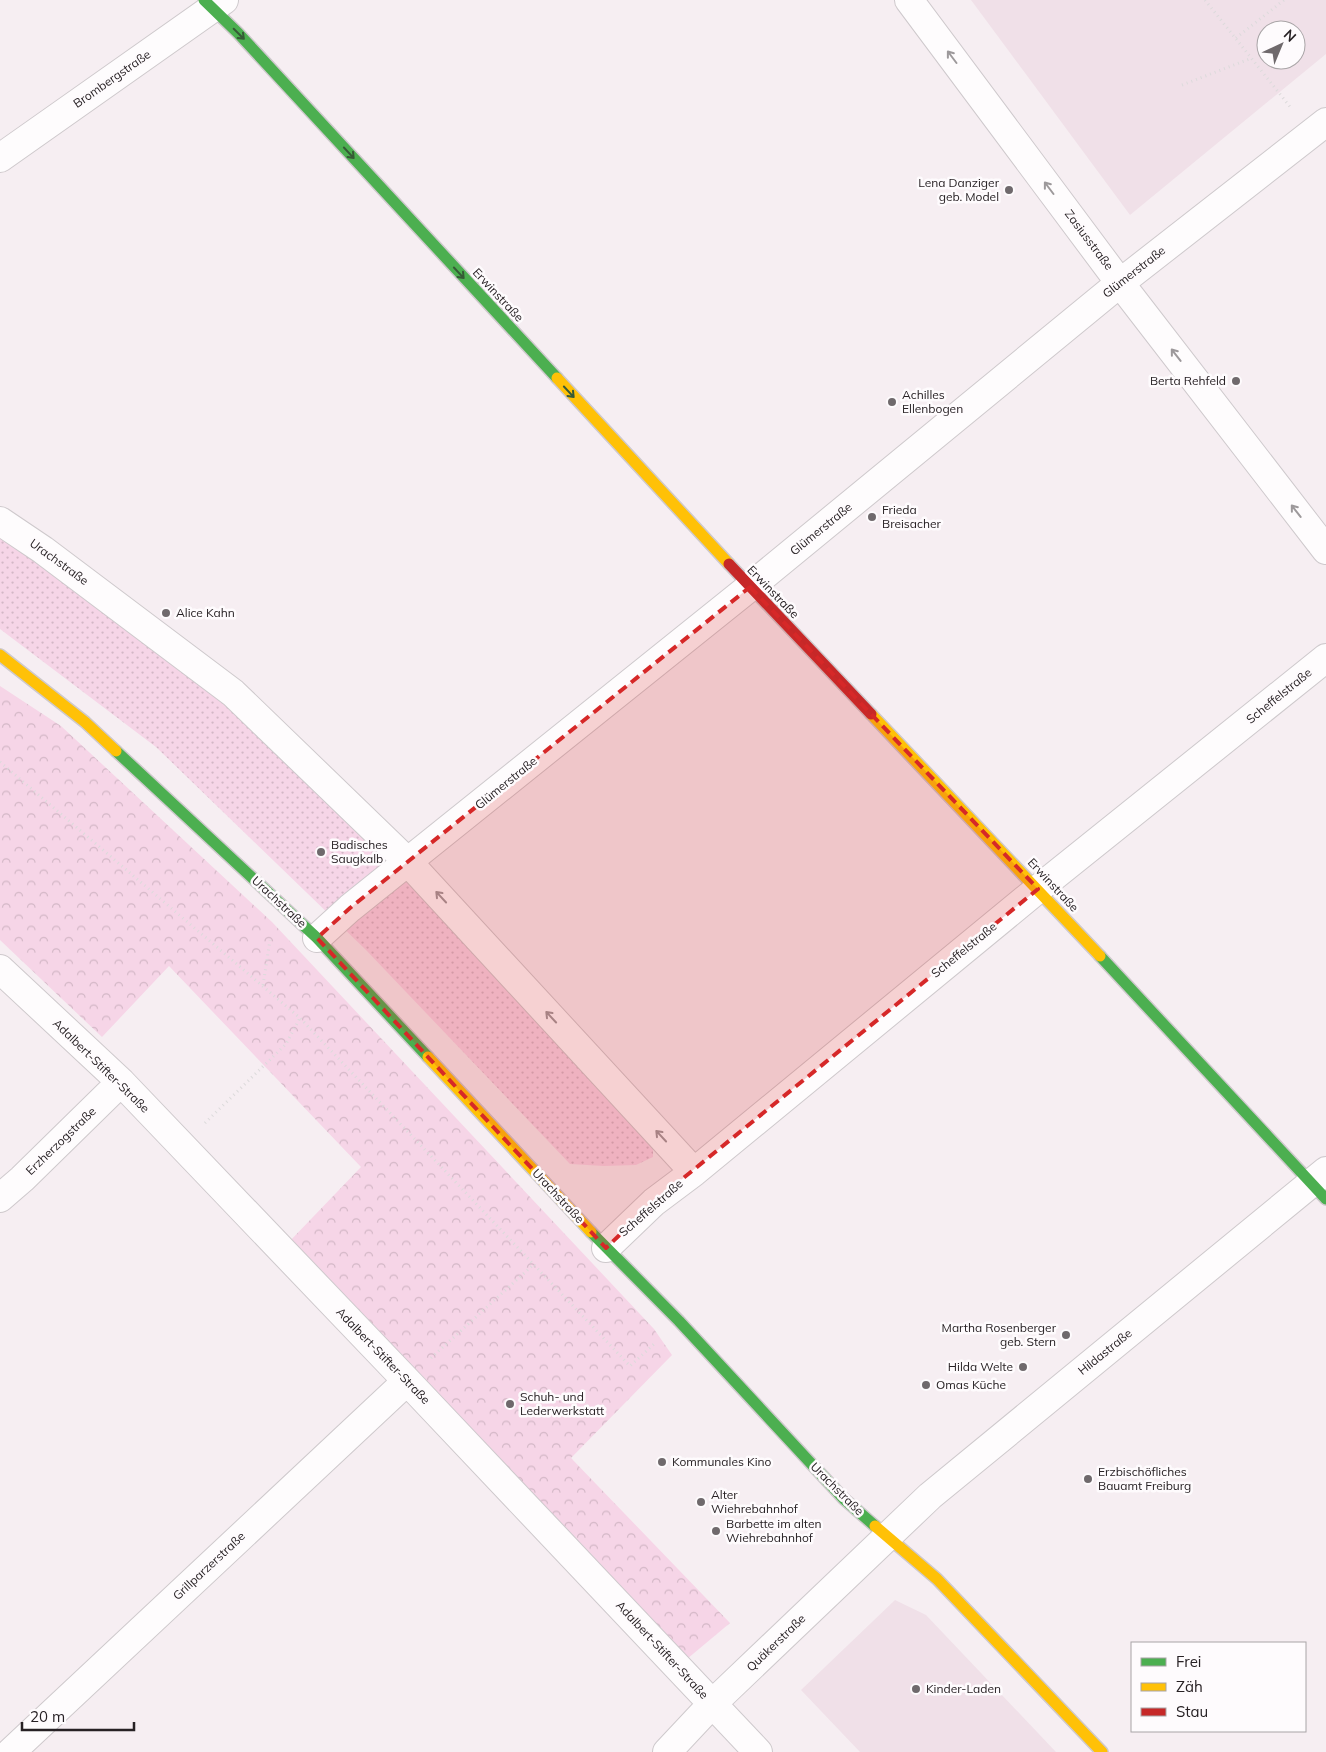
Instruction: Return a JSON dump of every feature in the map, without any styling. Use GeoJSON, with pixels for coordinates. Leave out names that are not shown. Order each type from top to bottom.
{"type":"FeatureCollection","features":[{"type":"Feature","properties":{"kind":"street","name":"Zasiusstraße"},"geometry":{"type":"LineString","coordinates":[[909,0],[1120,283],[1326,550]]}},
{"type":"Feature","properties":{"kind":"street","name":"Brombergstraße"},"geometry":{"type":"LineString","coordinates":[[0,158],[213,3]]}},
{"type":"Feature","properties":{"kind":"street","name":"Erwinstraße"},"geometry":{"type":"LineString","coordinates":[[213,3],[238,33],[750,587],[1321,1184]]}},
{"type":"Feature","properties":{"kind":"street","name":"Glümerstraße"},"geometry":{"type":"LineString","coordinates":[[318,938],[350,908],[750,587],[1120,283],[1320,127]]}},
{"type":"Feature","properties":{"kind":"street","name":"Urachstraße"},"geometry":{"type":"LineString","coordinates":[[0,521],[43,550],[233,693],[408,862],[694,1172]]}},
{"type":"Feature","properties":{"kind":"street","name":"Urachstraße"},"geometry":{"type":"LineString","coordinates":[[0,655],[85,722],[318,938],[606,1248],[679,1321],[844,1499],[937,1579],[1102,1752]]}},
{"type":"Feature","properties":{"kind":"street","name":"Scheffelstraße"},"geometry":{"type":"LineString","coordinates":[[606,1248],[654,1202],[694,1172],[1038,889],[1326,658]]}},
{"type":"Feature","properties":{"kind":"street","name":"Adalbert-Stifter-Straße"},"geometry":{"type":"LineString","coordinates":[[0,969],[121,1082],[758,1752]]}},
{"type":"Feature","properties":{"kind":"street","name":"Erzherzogstraße"},"geometry":{"type":"LineString","coordinates":[[0,1198],[22,1179],[121,1082]]}},
{"type":"Feature","properties":{"kind":"street","name":"Hildastraße"},"geometry":{"type":"LineString","coordinates":[[888,1537],[930,1496],[1321,1184]]}},
{"type":"Feature","properties":{"kind":"street","name":"Grillparzerstraße"},"geometry":{"type":"LineString","coordinates":[[11,1752],[407,1381]]}},
{"type":"Feature","properties":{"kind":"street","name":"Quäkerstraße"},"geometry":{"type":"LineString","coordinates":[[667,1752],[713,1703],[888,1537]]}},
{"type":"Feature","properties":{"kind":"path"},"geometry":{"type":"LineString","coordinates":[[1205,0],[1295,114],[1320,127]]}},
{"type":"Feature","properties":{"kind":"path"},"geometry":{"type":"LineString","coordinates":[[1236,38],[1284,0]]}},
{"type":"Feature","properties":{"kind":"path"},"geometry":{"type":"LineString","coordinates":[[1182,85],[1252,58]]}},
{"type":"Feature","properties":{"kind":"path"},"geometry":{"type":"LineString","coordinates":[[0,762],[300,1018],[630,1366],[679,1321]]}},
{"type":"Feature","properties":{"kind":"path"},"geometry":{"type":"LineString","coordinates":[[262,986],[273,926],[288,910]]}},
{"type":"Feature","properties":{"kind":"path"},"geometry":{"type":"LineString","coordinates":[[182,1146],[286,1044],[300,1018]]}},
{"type":"Feature","properties":{"kind":"path"},"geometry":{"type":"LineString","coordinates":[[407,1381],[533,1265]]}},
{"type":"Feature","properties":{"kind":"highlighted area"},"geometry":{"type":"Polygon","coordinates":[[[750,587],[1038,889],[654,1202],[606,1248],[317,938],[350,908],[750,587]]]}},
{"type":"Feature","properties":{"kind":"shaded area"},"geometry":{"type":"Polygon","coordinates":[[[971,0],[1326,0],[1326,54],[1130,215],[971,0]]]}},
{"type":"Feature","properties":{"kind":"shaded area"},"geometry":{"type":"Polygon","coordinates":[[[895,1600],[926,1615],[1056,1752],[860,1752],[801,1690],[895,1600]]]}},
{"type":"Feature","properties":{"kind":"green space"},"geometry":{"type":"Polygon","coordinates":[[[0,538],[57,576],[227,705],[384,857],[653,1146],[653,1157],[636,1165],[570,1164],[366,950],[156,747],[0,629],[0,538]]]}},
{"type":"Feature","properties":{"kind":"green space"},"geometry":{"type":"Polygon","coordinates":[[[0,686],[61,726],[272,922],[654,1329],[672,1355],[571,1458],[730,1623],[687,1659],[288,1243],[361,1167],[169,966],[102,1037],[0,940],[0,686]]]}},
{"type":"Feature","properties":{"kind":"traffic: fast"},"geometry":{"type":"LineString","coordinates":[[204,0],[238,33],[557,378]]}},
{"type":"Feature","properties":{"kind":"traffic: fast"},"geometry":{"type":"LineString","coordinates":[[116,751],[317,938],[428,1057]]}},
{"type":"Feature","properties":{"kind":"traffic: fast"},"geometry":{"type":"LineString","coordinates":[[1100,956],[1326,1199]]}},
{"type":"Feature","properties":{"kind":"traffic: fast"},"geometry":{"type":"LineString","coordinates":[[591,1232],[679,1321],[844,1499],[875,1526]]}},
{"type":"Feature","properties":{"kind":"traffic: slow"},"geometry":{"type":"LineString","coordinates":[[557,378],[729,564]]}},
{"type":"Feature","properties":{"kind":"traffic: slow"},"geometry":{"type":"LineString","coordinates":[[0,655],[85,722],[116,751]]}},
{"type":"Feature","properties":{"kind":"traffic: slow"},"geometry":{"type":"LineString","coordinates":[[871,714],[1100,956]]}},
{"type":"Feature","properties":{"kind":"traffic: slow"},"geometry":{"type":"LineString","coordinates":[[428,1057],[591,1232]]}},
{"type":"Feature","properties":{"kind":"traffic: slow"},"geometry":{"type":"LineString","coordinates":[[875,1526],[937,1579],[1102,1752]]}},
{"type":"Feature","properties":{"kind":"traffic: jam"},"geometry":{"type":"LineString","coordinates":[[729,564],[871,714]]}},
{"type":"Feature","properties":{"kind":"place","name":"Lena Danziger geb. Model"},"geometry":{"type":"Point","coordinates":[1009,190]}},
{"type":"Feature","properties":{"kind":"place","name":"Berta Rehfeld"},"geometry":{"type":"Point","coordinates":[1236,381]}},
{"type":"Feature","properties":{"kind":"place","name":"Achilles Ellenbogen"},"geometry":{"type":"Point","coordinates":[892,402]}},
{"type":"Feature","properties":{"kind":"place","name":"Frieda Breisacher"},"geometry":{"type":"Point","coordinates":[872,517]}},
{"type":"Feature","properties":{"kind":"place","name":"Alice Kahn"},"geometry":{"type":"Point","coordinates":[166,613]}},
{"type":"Feature","properties":{"kind":"place","name":"Badisches Saugkalb"},"geometry":{"type":"Point","coordinates":[321,852]}},
{"type":"Feature","properties":{"kind":"place","name":"Martha Rosenberger geb. Stern"},"geometry":{"type":"Point","coordinates":[1066,1335]}},
{"type":"Feature","properties":{"kind":"place","name":"Hilda Welte"},"geometry":{"type":"Point","coordinates":[1023,1367]}},
{"type":"Feature","properties":{"kind":"place","name":"Omas Küche"},"geometry":{"type":"Point","coordinates":[926,1385]}},
{"type":"Feature","properties":{"kind":"place","name":"Schuh- und Lederwerkstatt"},"geometry":{"type":"Point","coordinates":[510,1404]}},
{"type":"Feature","properties":{"kind":"place","name":"Kommunales Kino"},"geometry":{"type":"Point","coordinates":[662,1462]}},
{"type":"Feature","properties":{"kind":"place","name":"Erzbischöfliches Bauamt Freiburg"},"geometry":{"type":"Point","coordinates":[1088,1479]}},
{"type":"Feature","properties":{"kind":"place","name":"Alter Wiehrebahnhof"},"geometry":{"type":"Point","coordinates":[701,1502]}},
{"type":"Feature","properties":{"kind":"place","name":"Barbette im alten Wiehrebahnhof"},"geometry":{"type":"Point","coordinates":[716,1531]}},
{"type":"Feature","properties":{"kind":"place","name":"Kinder-Laden"},"geometry":{"type":"Point","coordinates":[916,1689]}}]}
